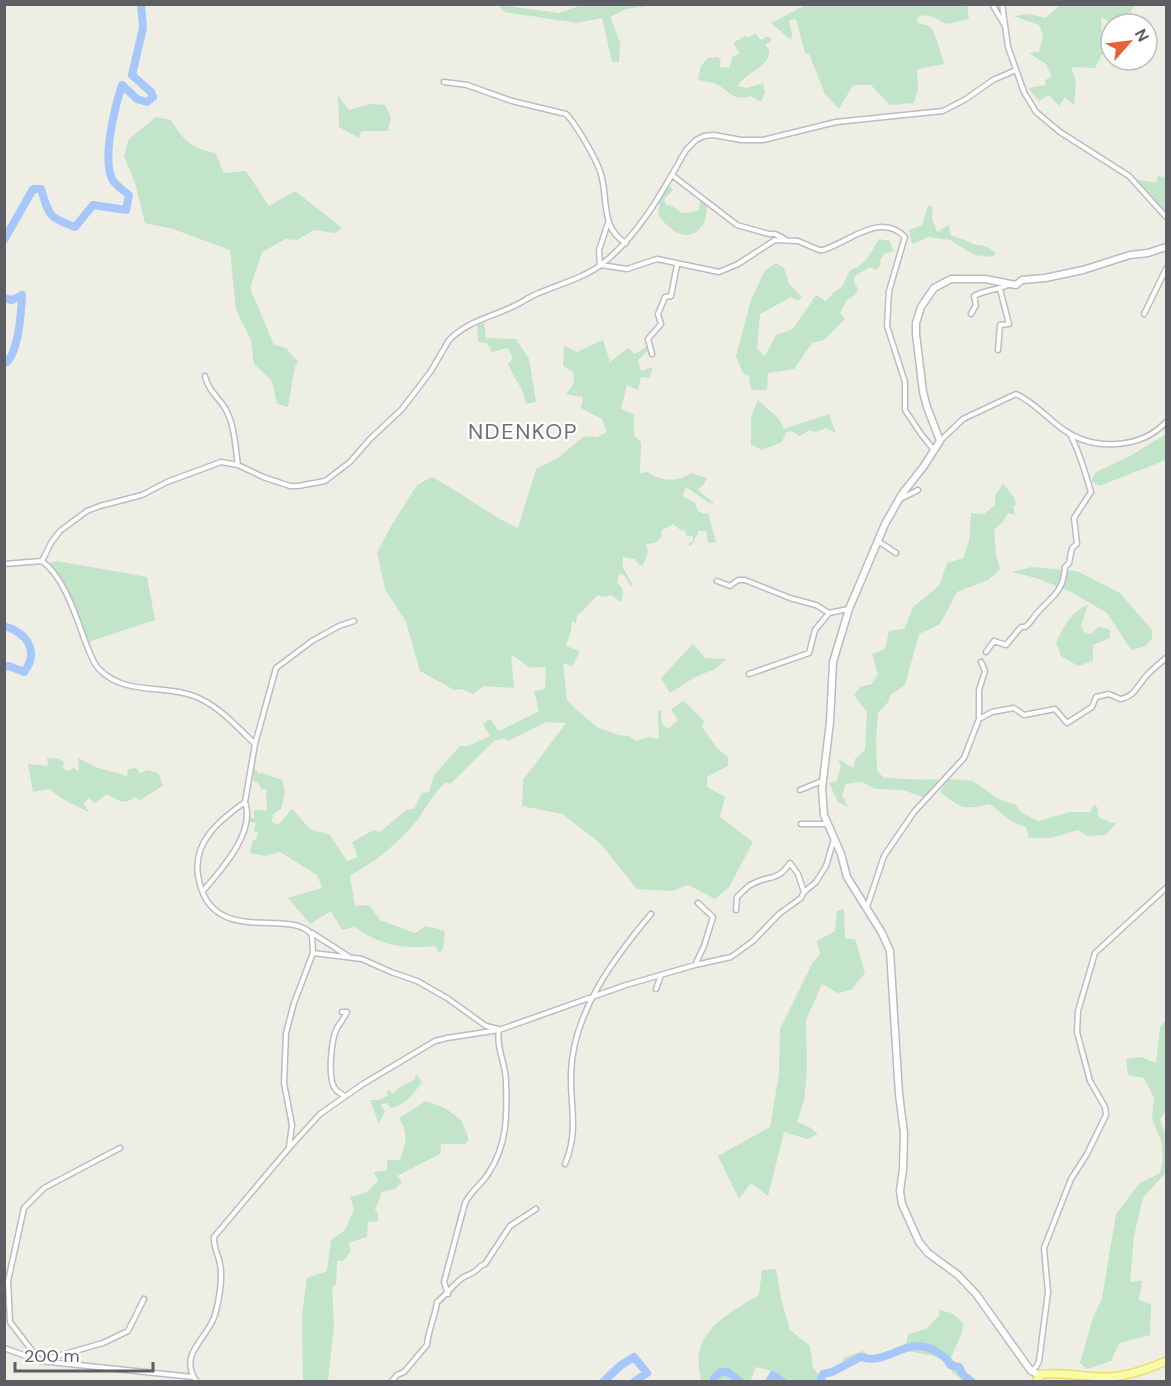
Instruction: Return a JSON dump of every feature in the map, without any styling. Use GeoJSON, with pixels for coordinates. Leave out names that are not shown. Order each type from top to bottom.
{"type":"FeatureCollection","features":[{"type":"Feature","properties":{"kind":"main road"},"geometry":{"type":"LineString","coordinates":[[1038,1378],[1047,1373],[1104,1380],[1167,1362]]}},
{"type":"Feature","properties":{"kind":"street"},"geometry":{"type":"LineString","coordinates":[[992,4],[1005,27]]}},
{"type":"Feature","properties":{"kind":"street"},"geometry":{"type":"LineString","coordinates":[[1002,4],[1008,48],[1024,92],[1036,112],[1060,132],[1129,176],[1167,217]]}},
{"type":"Feature","properties":{"kind":"street"},"geometry":{"type":"LineString","coordinates":[[42,561],[60,531],[91,509],[142,495],[167,482],[221,462],[238,465],[290,486],[326,481],[350,462],[370,439],[402,409],[456,332],[475,321],[510,308],[601,265],[626,243],[653,206],[692,142],[704,136],[714,135],[741,141],[756,140],[836,122],[943,111],[966,99],[993,80],[1016,70]]}},
{"type":"Feature","properties":{"kind":"street"},"geometry":{"type":"LineString","coordinates":[[444,82],[466,85],[505,99],[566,114],[600,170],[608,222],[607,231],[599,250],[601,265]]}},
{"type":"Feature","properties":{"kind":"street"},"geometry":{"type":"LineString","coordinates":[[672,175],[737,225],[798,241],[819,250],[872,228],[889,228],[903,235],[904,240],[890,291],[887,326],[905,382],[905,410],[935,450]]}},
{"type":"Feature","properties":{"kind":"street"},"geometry":{"type":"LineString","coordinates":[[608,222],[616,236],[626,243]]}},
{"type":"Feature","properties":{"kind":"street"},"geometry":{"type":"LineString","coordinates":[[601,265],[627,269],[657,259],[719,272],[738,264],[771,242],[785,239]]}},
{"type":"Feature","properties":{"kind":"street"},"geometry":{"type":"LineString","coordinates":[[940,441],[923,392],[916,334],[916,322],[921,307],[934,288],[951,279],[985,279],[1016,285],[1022,280],[1083,270],[1130,255],[1148,253],[1167,247]]}},
{"type":"Feature","properties":{"kind":"street"},"geometry":{"type":"LineString","coordinates":[[652,354],[648,339],[661,324],[658,314],[665,297],[671,296],[677,265]]}},
{"type":"Feature","properties":{"kind":"street"},"geometry":{"type":"LineString","coordinates":[[1144,314],[1167,269]]}},
{"type":"Feature","properties":{"kind":"street"},"geometry":{"type":"LineString","coordinates":[[970,314],[976,304],[974,296],[1010,284]]}},
{"type":"Feature","properties":{"kind":"street"},"geometry":{"type":"LineString","coordinates":[[998,350],[1000,325],[1009,324],[1000,289]]}},
{"type":"Feature","properties":{"kind":"street"},"geometry":{"type":"LineString","coordinates":[[205,376],[207,385],[225,408],[232,424],[238,465]]}},
{"type":"Feature","properties":{"kind":"street"},"geometry":{"type":"LineString","coordinates":[[1038,1378],[976,1294],[958,1275],[933,1257],[920,1242],[906,1215],[900,1191],[904,1133],[891,958],[887,943],[847,877],[841,854],[827,824],[822,805],[822,781],[830,722],[833,662],[849,609],[898,500],[940,441],[963,419],[1016,394],[1070,434],[1084,441],[1110,444],[1141,439],[1167,422]]}},
{"type":"Feature","properties":{"kind":"street"},"geometry":{"type":"LineString","coordinates":[[986,652],[994,641],[1006,645],[1021,627],[1026,627],[1056,595],[1064,581],[1065,567],[1069,563],[1072,548],[1077,544],[1074,518],[1091,492],[1082,468],[1081,455],[1070,434]]}},
{"type":"Feature","properties":{"kind":"street"},"geometry":{"type":"LineString","coordinates":[[898,500],[918,490]]}},
{"type":"Feature","properties":{"kind":"street"},"geometry":{"type":"LineString","coordinates":[[878,541],[896,553]]}},
{"type":"Feature","properties":{"kind":"street"},"geometry":{"type":"LineString","coordinates":[[4,564],[42,561],[54,573],[68,597],[89,651],[100,670],[116,681],[135,688],[171,690],[198,698],[230,720],[255,744]]}},
{"type":"Feature","properties":{"kind":"street"},"geometry":{"type":"LineString","coordinates":[[717,581],[730,585],[738,580],[745,580],[790,598],[816,605],[829,612],[849,609]]}},
{"type":"Feature","properties":{"kind":"street"},"geometry":{"type":"LineString","coordinates":[[749,674],[808,653],[815,630],[829,612]]}},
{"type":"Feature","properties":{"kind":"street"},"geometry":{"type":"LineString","coordinates":[[203,891],[227,862],[248,817],[244,802],[255,744],[276,668],[312,641],[339,626],[354,621]]}},
{"type":"Feature","properties":{"kind":"street"},"geometry":{"type":"LineString","coordinates":[[979,719],[992,712],[1014,708],[1024,715],[1055,709],[1067,723],[1092,707],[1096,697],[1109,693],[1120,699],[1128,698],[1149,673],[1167,658]]}},
{"type":"Feature","properties":{"kind":"street"},"geometry":{"type":"LineString","coordinates":[[867,907],[884,856],[914,812],[964,758],[979,719],[979,690],[985,671],[981,662]]}},
{"type":"Feature","properties":{"kind":"street"},"geometry":{"type":"LineString","coordinates":[[800,790],[822,781]]}},
{"type":"Feature","properties":{"kind":"street"},"geometry":{"type":"LineString","coordinates":[[244,802],[218,823],[200,850],[197,867],[203,891],[212,906],[235,920],[258,924],[298,925],[350,957]]}},
{"type":"Feature","properties":{"kind":"street"},"geometry":{"type":"LineString","coordinates":[[801,824],[827,824]]}},
{"type":"Feature","properties":{"kind":"street"},"geometry":{"type":"LineString","coordinates":[[197,1382],[189,1367],[191,1357],[214,1317],[218,1298],[220,1264],[213,1243],[214,1236],[320,1114],[344,1096],[428,1044],[447,1038],[499,1030],[626,985],[730,957],[753,941],[783,910],[801,898],[804,892],[816,882],[825,869],[834,839]]}},
{"type":"Feature","properties":{"kind":"street"},"geometry":{"type":"LineString","coordinates":[[736,910],[737,897],[750,884],[768,877],[776,878],[790,863],[798,874],[804,892]]}},
{"type":"Feature","properties":{"kind":"street"},"geometry":{"type":"LineString","coordinates":[[1031,1371],[1038,1364],[1040,1355],[1048,1292],[1044,1248],[1071,1179],[1087,1154],[1106,1115],[1106,1107],[1090,1081],[1077,1032],[1078,1011],[1089,971],[1095,953],[1167,888]]}},
{"type":"Feature","properties":{"kind":"street"},"geometry":{"type":"LineString","coordinates":[[695,965],[704,946],[712,917],[698,903]]}},
{"type":"Feature","properties":{"kind":"street"},"geometry":{"type":"LineString","coordinates":[[565,1164],[573,1138],[571,1071],[578,1031],[592,998],[619,956],[651,914]]}},
{"type":"Feature","properties":{"kind":"street"},"geometry":{"type":"LineString","coordinates":[[289,1148],[292,1125],[284,1083],[286,1033],[296,997],[313,953],[313,940],[308,931]]}},
{"type":"Feature","properties":{"kind":"street"},"geometry":{"type":"LineString","coordinates":[[313,953],[366,961],[417,981],[454,1003],[484,1025],[499,1030]]}},
{"type":"Feature","properties":{"kind":"street"},"geometry":{"type":"LineString","coordinates":[[656,990],[662,975]]}},
{"type":"Feature","properties":{"kind":"street"},"geometry":{"type":"LineString","coordinates":[[342,1012],[347,1012],[343,1023],[337,1028],[333,1041],[331,1076],[337,1091],[344,1096]]}},
{"type":"Feature","properties":{"kind":"street"},"geometry":{"type":"LineString","coordinates":[[448,1294],[444,1282],[465,1203],[490,1171],[507,1124],[505,1073],[498,1042],[499,1030]]}},
{"type":"Feature","properties":{"kind":"street"},"geometry":{"type":"LineString","coordinates":[[40,1361],[10,1322],[8,1281],[24,1208],[44,1188],[120,1148]]}},
{"type":"Feature","properties":{"kind":"street"},"geometry":{"type":"LineString","coordinates":[[391,1382],[397,1375],[404,1372],[427,1345],[427,1336],[435,1316],[437,1302],[448,1294],[452,1286],[464,1276],[474,1273],[479,1266],[485,1264],[510,1226],[536,1209]]}},
{"type":"Feature","properties":{"kind":"street"},"geometry":{"type":"LineString","coordinates":[[40,1361],[103,1343],[128,1331],[144,1299]]}},
{"type":"Feature","properties":{"kind":"street"},"geometry":{"type":"LineString","coordinates":[[4,1348],[40,1361],[193,1377]]}},
{"type":"Feature","properties":{"kind":"green space"},"geometry":{"type":"Polygon","coordinates":[[[1061,4],[1136,5],[1131,12],[1099,12],[1099,60],[1095,68],[1071,67],[1076,81],[1074,105],[1065,97],[1059,106],[1049,95],[1039,101],[1028,88],[1046,85],[1045,80],[1052,77],[1046,64],[1029,53],[1039,52],[1043,35],[1039,25],[1014,16],[1028,14],[1046,18],[1061,4]]]}},
{"type":"Feature","properties":{"kind":"green space"},"geometry":{"type":"Polygon","coordinates":[[[499,5],[559,13],[582,5],[653,5],[626,9],[610,17],[620,42],[619,62],[612,62],[602,18],[577,23],[504,12],[499,5]]]}},
{"type":"Feature","properties":{"kind":"green space"},"geometry":{"type":"Polygon","coordinates":[[[806,5],[967,5],[969,19],[946,24],[933,17],[922,15],[917,19],[918,23],[931,28],[945,64],[917,69],[918,88],[914,103],[890,105],[871,85],[853,85],[839,109],[825,94],[809,54],[805,53],[796,19],[789,20],[791,40],[771,23],[806,5]]]}},
{"type":"Feature","properties":{"kind":"green space"},"geometry":{"type":"Polygon","coordinates":[[[755,33],[761,40],[771,37],[771,41],[765,45],[769,50],[769,56],[738,86],[747,88],[763,83],[765,92],[761,102],[750,96],[744,98],[734,96],[718,85],[698,79],[701,66],[708,58],[718,57],[721,61],[719,67],[729,68],[733,56],[740,54],[733,43],[755,33]]]}},
{"type":"Feature","properties":{"kind":"green space"},"geometry":{"type":"Polygon","coordinates":[[[338,96],[349,110],[370,104],[385,105],[391,118],[388,131],[361,131],[359,138],[339,127],[338,96]]]}},
{"type":"Feature","properties":{"kind":"green space"},"geometry":{"type":"Polygon","coordinates":[[[156,117],[171,120],[180,133],[194,146],[215,153],[224,173],[246,171],[269,206],[295,191],[342,228],[335,233],[314,230],[297,240],[286,239],[262,252],[250,288],[274,345],[286,348],[298,362],[295,366],[288,407],[277,404],[272,381],[254,364],[251,340],[236,310],[230,250],[173,229],[145,223],[135,183],[124,156],[129,139],[156,117]]]}},
{"type":"Feature","properties":{"kind":"green space"},"geometry":{"type":"Polygon","coordinates":[[[1123,168],[1135,179],[1156,183],[1158,176],[1166,178],[1166,220],[1121,171],[1123,168]]]}},
{"type":"Feature","properties":{"kind":"green space"},"geometry":{"type":"Polygon","coordinates":[[[670,186],[673,190],[664,199],[666,205],[682,213],[698,211],[701,200],[707,206],[704,222],[698,231],[686,235],[680,234],[658,215],[660,204],[656,205],[670,186]]]}},
{"type":"Feature","properties":{"kind":"green space"},"geometry":{"type":"Polygon","coordinates":[[[928,205],[933,207],[932,218],[937,232],[949,225],[951,236],[988,247],[996,253],[993,257],[974,255],[950,240],[928,237],[912,244],[909,230],[922,225],[928,205]]]}},
{"type":"Feature","properties":{"kind":"green space"},"geometry":{"type":"Polygon","coordinates":[[[879,239],[890,241],[893,251],[885,253],[880,260],[881,265],[876,270],[870,267],[855,276],[854,282],[858,289],[855,295],[847,300],[840,313],[845,319],[824,340],[812,343],[794,369],[768,373],[767,390],[751,390],[749,376],[743,373],[736,356],[751,300],[765,270],[776,263],[784,268],[789,284],[802,297],[798,301],[791,297],[760,314],[757,348],[765,356],[776,335],[793,329],[816,295],[826,301],[842,287],[850,270],[863,262],[879,239]]]}},
{"type":"Feature","properties":{"kind":"green space"},"geometry":{"type":"Polygon","coordinates":[[[484,323],[486,338],[516,339],[529,359],[536,402],[526,404],[521,388],[508,364],[513,358],[508,348],[492,352],[487,343],[478,342],[477,325],[484,323]]]}},
{"type":"Feature","properties":{"kind":"green space"},"geometry":{"type":"Polygon","coordinates":[[[603,340],[610,362],[628,348],[635,354],[647,346],[648,350],[638,360],[641,371],[653,367],[649,378],[641,377],[638,390],[627,385],[621,409],[634,414],[634,435],[641,443],[640,473],[648,472],[669,480],[691,473],[707,478],[698,489],[714,504],[686,487],[682,496],[694,502],[698,511],[708,513],[716,542],[708,543],[706,531],[699,531],[691,546],[688,544],[693,541],[693,536],[687,536],[685,531],[673,524],[662,530],[661,537],[655,543],[646,544],[648,552],[643,565],[634,559],[623,557],[623,568],[633,585],[631,586],[624,575],[619,573],[617,583],[622,589],[621,602],[611,595],[602,597],[598,595],[577,615],[576,623],[572,621],[566,646],[580,651],[572,667],[563,664],[567,700],[597,727],[618,735],[629,736],[636,741],[649,737],[659,739],[658,711],[661,710],[662,724],[668,729],[678,720],[671,709],[684,701],[705,722],[702,727],[717,748],[728,757],[728,766],[707,777],[707,787],[725,797],[720,817],[753,842],[729,887],[715,899],[688,885],[672,891],[637,889],[600,843],[562,814],[522,806],[523,780],[566,723],[546,722],[508,741],[504,738],[494,741],[450,784],[446,782],[442,786],[418,819],[395,844],[350,876],[355,906],[369,905],[380,920],[415,933],[426,926],[445,931],[443,950],[439,953],[435,946],[393,945],[374,938],[355,927],[342,930],[331,911],[310,924],[288,898],[322,888],[317,875],[280,852],[265,856],[250,853],[253,839],[256,840],[258,832],[254,831],[256,823],[249,822],[249,818],[254,818],[254,810],[267,810],[266,789],[261,789],[258,782],[253,781],[254,768],[259,774],[282,780],[285,792],[281,809],[273,814],[272,822],[278,825],[292,809],[310,829],[330,835],[347,861],[358,857],[352,842],[374,830],[380,832],[406,810],[414,809],[422,793],[429,792],[434,775],[460,746],[468,746],[490,736],[483,724],[490,719],[499,731],[539,711],[534,691],[545,689],[546,667],[530,668],[511,654],[514,688],[484,686],[473,694],[462,689],[454,690],[420,671],[406,622],[385,589],[377,553],[417,485],[432,477],[518,528],[536,469],[557,459],[584,436],[597,437],[607,432],[602,419],[581,408],[583,397],[566,394],[574,383],[573,372],[563,366],[564,346],[577,352],[603,340]]]}},
{"type":"Feature","properties":{"kind":"green space"},"geometry":{"type":"Polygon","coordinates":[[[758,400],[779,419],[784,429],[829,414],[836,433],[826,428],[816,432],[809,430],[800,436],[791,431],[786,432],[782,442],[762,450],[751,445],[751,416],[758,400]]]}},
{"type":"Feature","properties":{"kind":"green space"},"geometry":{"type":"Polygon","coordinates":[[[1166,434],[1166,460],[1099,486],[1091,481],[1096,472],[1130,456],[1166,434]]]}},
{"type":"Feature","properties":{"kind":"green space"},"geometry":{"type":"Polygon","coordinates":[[[1003,484],[1014,497],[1016,505],[1013,506],[1015,515],[1008,513],[1003,522],[994,530],[996,555],[1000,569],[988,580],[957,592],[940,624],[919,634],[905,685],[890,695],[889,701],[878,713],[877,771],[884,778],[938,779],[933,792],[923,797],[903,790],[875,789],[862,782],[846,784],[842,795],[848,807],[838,802],[829,783],[837,781],[841,766],[838,759],[854,768],[855,759],[865,750],[867,712],[854,695],[860,687],[872,684],[878,674],[872,654],[885,649],[889,631],[904,629],[914,606],[939,586],[947,563],[963,558],[969,541],[971,513],[984,514],[995,505],[995,496],[1003,484]]]}},
{"type":"Feature","properties":{"kind":"green space"},"geometry":{"type":"Polygon","coordinates":[[[57,561],[147,577],[155,620],[88,642],[76,609],[50,563],[57,561]]]}},
{"type":"Feature","properties":{"kind":"green space"},"geometry":{"type":"Polygon","coordinates":[[[1032,567],[1077,571],[1120,593],[1152,630],[1152,639],[1145,646],[1131,650],[1107,613],[1071,592],[1036,578],[1012,572],[1032,567]]]}},
{"type":"Feature","properties":{"kind":"green space"},"geometry":{"type":"Polygon","coordinates":[[[1088,605],[1081,626],[1084,632],[1091,634],[1099,626],[1110,630],[1110,638],[1093,645],[1093,661],[1078,666],[1061,656],[1056,643],[1072,616],[1088,605]]]}},
{"type":"Feature","properties":{"kind":"green space"},"geometry":{"type":"Polygon","coordinates":[[[693,644],[705,658],[726,659],[715,669],[695,677],[670,693],[661,678],[693,644]]]}},
{"type":"Feature","properties":{"kind":"green space"},"geometry":{"type":"Polygon","coordinates":[[[47,758],[59,759],[64,762],[63,769],[70,771],[73,768],[79,771],[78,758],[98,768],[127,776],[128,769],[136,768],[140,773],[147,770],[158,773],[163,786],[140,800],[135,797],[128,801],[121,801],[107,794],[95,803],[88,798],[84,804],[89,812],[66,801],[49,789],[33,792],[28,764],[48,766],[47,758]]]}},
{"type":"Feature","properties":{"kind":"green space"},"geometry":{"type":"Polygon","coordinates":[[[949,779],[973,781],[998,799],[1015,804],[1021,812],[1038,821],[1070,812],[1090,812],[1094,805],[1098,808],[1098,817],[1112,823],[1117,822],[1106,835],[1087,836],[1078,830],[1051,838],[1029,838],[1026,827],[1012,822],[990,804],[963,807],[947,798],[940,792],[949,779]]]}},
{"type":"Feature","properties":{"kind":"green space"},"geometry":{"type":"Polygon","coordinates":[[[844,909],[845,938],[855,939],[865,973],[851,990],[838,993],[822,984],[806,1020],[807,1071],[804,1100],[797,1122],[818,1134],[807,1139],[784,1132],[768,1196],[751,1183],[739,1199],[718,1156],[770,1127],[779,1074],[780,1029],[813,962],[820,954],[817,941],[835,931],[837,911],[844,909]]]}},
{"type":"Feature","properties":{"kind":"green space"},"geometry":{"type":"Polygon","coordinates":[[[1166,1019],[1166,1111],[1160,1119],[1166,1137],[1166,1172],[1143,1198],[1134,1236],[1130,1282],[1142,1281],[1139,1300],[1151,1304],[1150,1335],[1119,1343],[1111,1361],[1087,1369],[1080,1363],[1092,1321],[1102,1298],[1116,1214],[1139,1184],[1160,1173],[1163,1157],[1161,1140],[1152,1119],[1154,1098],[1144,1078],[1128,1075],[1126,1059],[1141,1057],[1156,1063],[1160,1027],[1166,1019]]]}},
{"type":"Feature","properties":{"kind":"green space"},"geometry":{"type":"Polygon","coordinates":[[[416,1074],[422,1082],[405,1102],[391,1108],[387,1103],[380,1105],[385,1111],[379,1124],[370,1100],[388,1096],[389,1090],[392,1094],[415,1079],[416,1074]]]}},
{"type":"Feature","properties":{"kind":"green space"},"geometry":{"type":"Polygon","coordinates":[[[426,1101],[445,1108],[461,1120],[469,1139],[465,1144],[441,1144],[440,1154],[397,1176],[402,1182],[395,1189],[382,1192],[375,1210],[378,1214],[378,1221],[368,1222],[367,1237],[348,1243],[351,1251],[343,1261],[337,1261],[336,1284],[332,1287],[334,1327],[328,1381],[303,1381],[302,1314],[307,1278],[327,1271],[331,1240],[345,1230],[354,1209],[350,1197],[367,1192],[378,1181],[374,1172],[387,1170],[387,1160],[400,1160],[406,1139],[399,1118],[426,1101]]]}},
{"type":"Feature","properties":{"kind":"green space"},"geometry":{"type":"Polygon","coordinates":[[[776,1269],[790,1330],[810,1346],[813,1368],[819,1374],[817,1381],[788,1381],[772,1371],[756,1367],[750,1381],[723,1379],[723,1381],[701,1381],[698,1356],[708,1334],[723,1318],[759,1295],[762,1270],[776,1269]]]}},
{"type":"Feature","properties":{"kind":"green space"},"geometry":{"type":"Polygon","coordinates":[[[939,1310],[952,1313],[963,1323],[962,1332],[951,1358],[970,1376],[963,1379],[953,1373],[943,1358],[908,1351],[867,1359],[862,1354],[854,1358],[855,1363],[846,1366],[842,1361],[845,1357],[863,1351],[871,1356],[906,1345],[908,1334],[926,1329],[939,1316],[939,1310]]]}},
{"type":"Feature","properties":{"kind":"waterway"},"geometry":{"type":"LineString","coordinates":[[4,240],[33,189],[41,189],[48,210],[54,217],[75,227],[93,205],[126,210],[129,195],[112,179],[108,158],[113,118],[122,85],[137,99],[147,102],[153,97],[151,92],[132,75],[143,28],[141,4]]}},
{"type":"Feature","properties":{"kind":"waterway"},"geometry":{"type":"LineString","coordinates":[[4,298],[12,300],[22,295],[17,340],[11,356],[7,362],[4,361]]}},
{"type":"Feature","properties":{"kind":"waterway"},"geometry":{"type":"LineString","coordinates":[[4,626],[25,638],[31,650],[29,664],[24,672],[9,666],[4,667]]}},
{"type":"Feature","properties":{"kind":"waterway"},"geometry":{"type":"LineString","coordinates":[[820,1382],[823,1374],[832,1372],[861,1357],[880,1358],[917,1346],[937,1352],[950,1365],[959,1367],[963,1375],[972,1382]]}},
{"type":"Feature","properties":{"kind":"waterway"},"geometry":{"type":"LineString","coordinates":[[603,1382],[621,1365],[634,1357],[647,1373],[634,1382]]}},
{"type":"Feature","properties":{"kind":"waterway"},"geometry":{"type":"LineString","coordinates":[[714,1382],[714,1378],[720,1372],[728,1372],[740,1382]]}},
{"type":"Feature","properties":{"kind":"waterway"},"geometry":{"type":"LineString","coordinates":[[769,1382],[773,1375],[783,1382]]}},
{"type":"Feature","properties":{"kind":"district","name":"NDENKOP"},"geometry":{"type":"Point","coordinates":[523,431]}}]}
